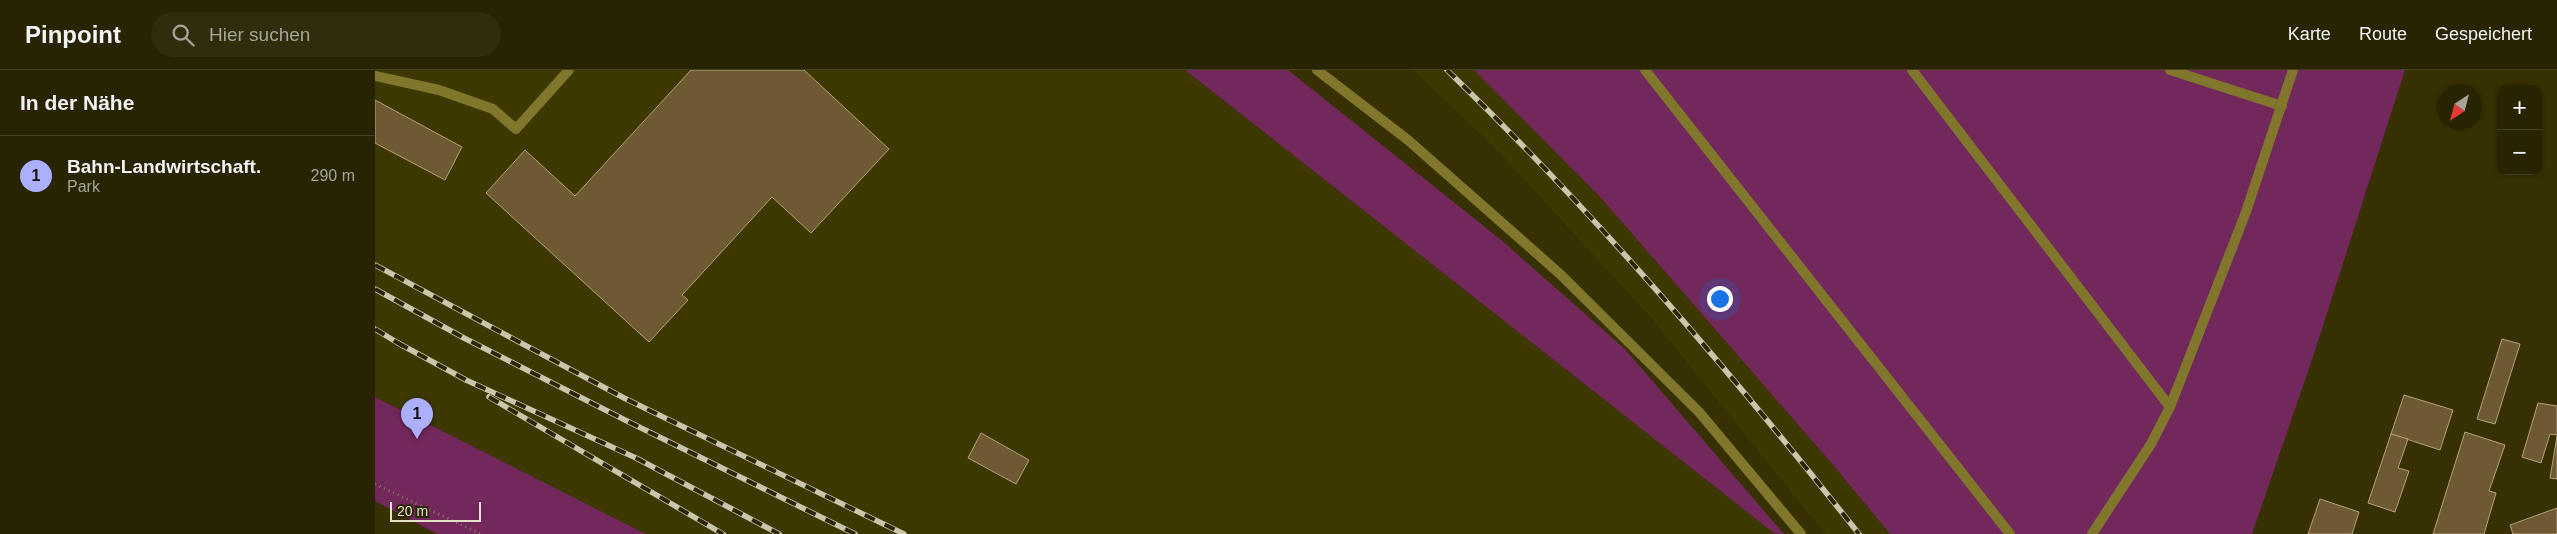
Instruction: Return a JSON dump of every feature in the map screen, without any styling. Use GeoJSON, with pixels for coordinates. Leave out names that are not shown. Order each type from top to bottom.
{"type":"FeatureCollection","features":[{"type":"Feature","properties":{"kind":"lane"},"geometry":{"type":"LineString","coordinates":[[375,76],[439,90],[484,106],[493,110],[516,129],[569,70]]}},
{"type":"Feature","properties":{"kind":"lane"},"geometry":{"type":"LineString","coordinates":[[1317,70],[1408,140],[1560,274],[1699,412],[1801,534]]}},
{"type":"Feature","properties":{"kind":"lane"},"geometry":{"type":"LineString","coordinates":[[1645,70],[2010,534]]}},
{"type":"Feature","properties":{"kind":"lane"},"geometry":{"type":"LineString","coordinates":[[1912,70],[2170,407]]}},
{"type":"Feature","properties":{"kind":"lane"},"geometry":{"type":"LineString","coordinates":[[2171,70],[2281,106]]}},
{"type":"Feature","properties":{"kind":"lane"},"geometry":{"type":"LineString","coordinates":[[2092,534],[2151,444],[2170,407],[2246,212],[2293,70]]}},
{"type":"Feature","properties":{"kind":"path"},"geometry":{"type":"LineString","coordinates":[[375,484],[481,534]]}},
{"type":"Feature","properties":{"kind":"shaded area"},"geometry":{"type":"Polygon","coordinates":[[[375,70],[1185,70],[1775,534],[646,534],[375,397],[375,70]]]}},
{"type":"Feature","properties":{"kind":"shaded area"},"geometry":{"type":"Polygon","coordinates":[[[1185,70],[1288,70],[1500,239],[1625,349],[1784,534],[1775,534],[1185,70]]]}},
{"type":"Feature","properties":{"kind":"shaded area"},"geometry":{"type":"Polygon","coordinates":[[[1413,70],[1474,70],[1601,198],[1833,465],[1890,534],[1825,534],[1652,319],[1496,149],[1413,70]]]}},
{"type":"Feature","properties":{"kind":"shaded area"},"geometry":{"type":"Polygon","coordinates":[[[1474,70],[2405,70],[2313,357],[2252,534],[1890,534],[1833,465],[1601,198],[1474,70]]]}},
{"type":"Feature","properties":{"kind":"shaded area"},"geometry":{"type":"Polygon","coordinates":[[[375,397],[646,534],[437,534],[375,501],[375,397]]]}},
{"type":"Feature","properties":{"kind":"building"},"geometry":{"type":"Polygon","coordinates":[[[691,70],[804,70],[889,149],[811,233],[772,197],[682,295],[688,300],[649,342],[486,193],[525,150],[575,196],[691,70]]]}},
{"type":"Feature","properties":{"kind":"building"},"geometry":{"type":"Polygon","coordinates":[[[375,100],[462,147],[445,180],[375,143],[375,100]]]}},
{"type":"Feature","properties":{"kind":"building"},"geometry":{"type":"Polygon","coordinates":[[[2502,339],[2520,344],[2495,424],[2477,419],[2502,339]]]}},
{"type":"Feature","properties":{"kind":"building"},"geometry":{"type":"Polygon","coordinates":[[[2404,395],[2453,410],[2440,450],[2391,434],[2404,395]]]}},
{"type":"Feature","properties":{"kind":"building"},"geometry":{"type":"Polygon","coordinates":[[[2538,403],[2557,406],[2557,435],[2550,434],[2541,463],[2522,457],[2538,403]]]}},
{"type":"Feature","properties":{"kind":"building"},"geometry":{"type":"Polygon","coordinates":[[[2465,432],[2505,445],[2489,491],[2496,493],[2484,534],[2433,534],[2465,432]]]}},
{"type":"Feature","properties":{"kind":"building"},"geometry":{"type":"Polygon","coordinates":[[[981,433],[1029,460],[1016,484],[968,458],[981,433]]]}},
{"type":"Feature","properties":{"kind":"building"},"geometry":{"type":"Polygon","coordinates":[[[2391,434],[2408,439],[2398,468],[2409,471],[2395,512],[2368,503],[2391,434]]]}},
{"type":"Feature","properties":{"kind":"building"},"geometry":{"type":"Polygon","coordinates":[[[2557,436],[2557,479],[2550,478],[2557,436]]]}},
{"type":"Feature","properties":{"kind":"building"},"geometry":{"type":"Polygon","coordinates":[[[2320,499],[2359,512],[2352,534],[2308,534],[2320,499]]]}},
{"type":"Feature","properties":{"kind":"building"},"geometry":{"type":"Polygon","coordinates":[[[2557,508],[2557,534],[2513,534],[2510,525],[2557,508]]]}},
{"type":"Feature","properties":{"kind":"railway"},"geometry":{"type":"LineString","coordinates":[[1447,70],[1556,180],[1661,295],[1761,413],[1859,534]]}},
{"type":"Feature","properties":{"kind":"railway"},"geometry":{"type":"LineString","coordinates":[[375,265],[624,398],[904,534]]}},
{"type":"Feature","properties":{"kind":"railway"},"geometry":{"type":"LineString","coordinates":[[375,289],[464,338],[855,534]]}},
{"type":"Feature","properties":{"kind":"railway"},"geometry":{"type":"LineString","coordinates":[[375,329],[403,346]]}},
{"type":"Feature","properties":{"kind":"railway"},"geometry":{"type":"LineString","coordinates":[[398,343],[466,380],[636,458],[779,534]]}},
{"type":"Feature","properties":{"kind":"railway"},"geometry":{"type":"LineString","coordinates":[[489,397],[723,534]]}},
{"type":"Feature","properties":{"kind":"place","name":"Bahn-Landwirtschaft."},"geometry":{"type":"Point","coordinates":[417,439]}}]}
